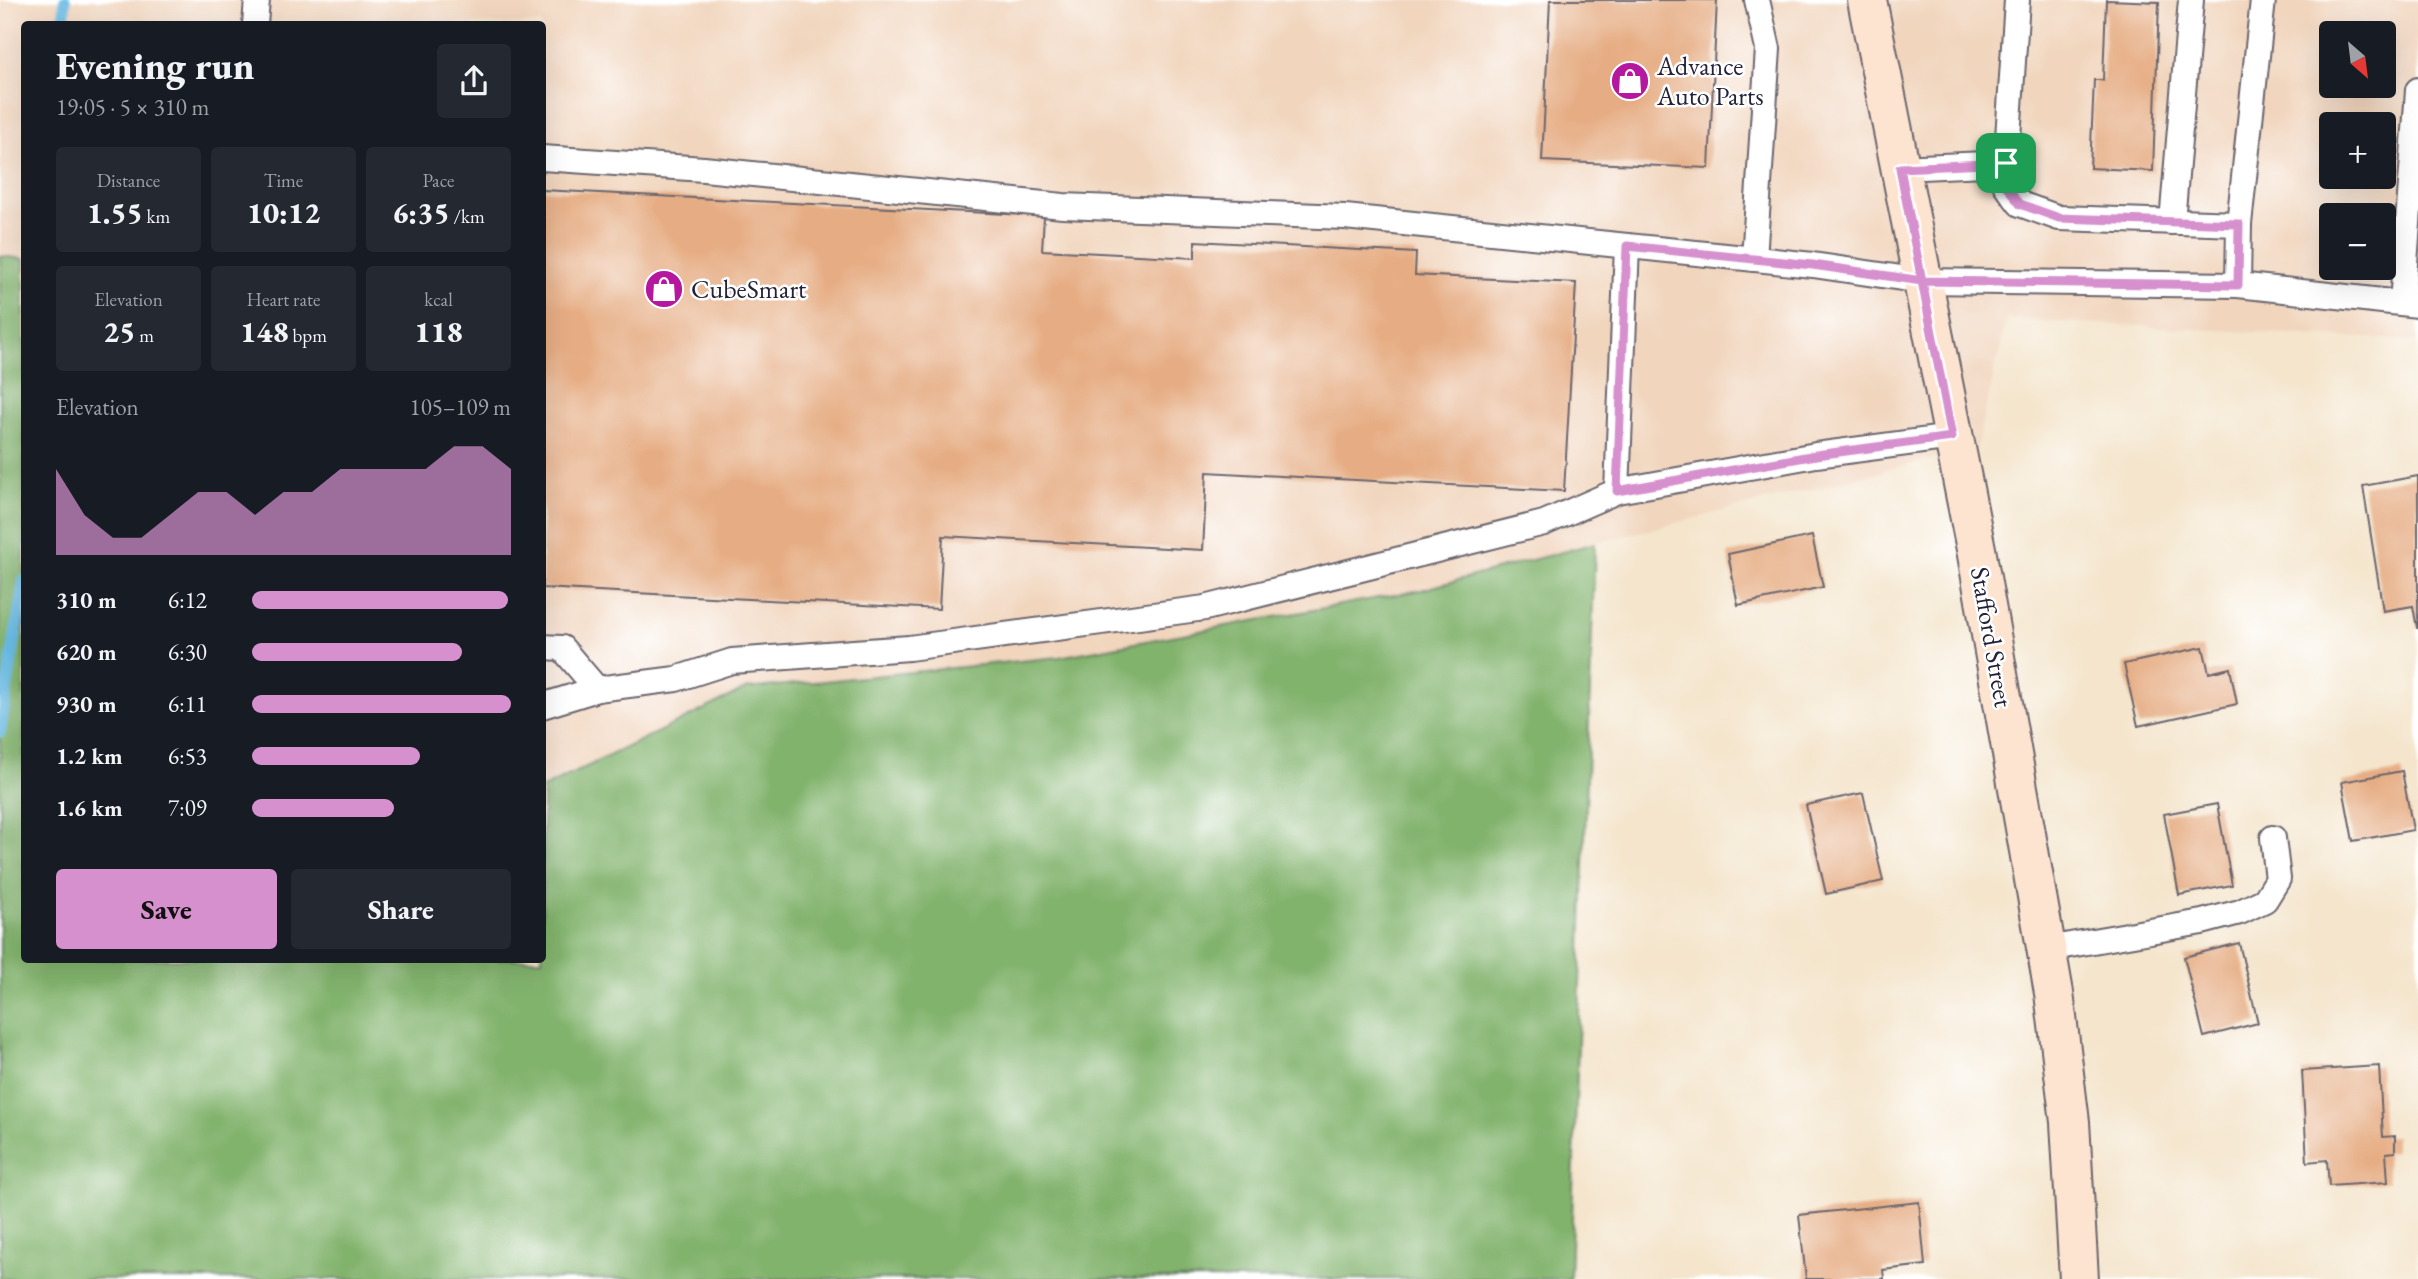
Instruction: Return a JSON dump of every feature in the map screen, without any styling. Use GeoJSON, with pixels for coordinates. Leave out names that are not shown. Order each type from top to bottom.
{"type":"FeatureCollection","features":[{"type":"Feature","properties":{"kind":"street","name":"Stafford Street"},"geometry":{"type":"LineString","coordinates":[[1867,0],[1976,549],[2047,949],[2070,1122],[2079,1279]]}},
{"type":"Feature","properties":{"kind":"lane"},"geometry":{"type":"LineString","coordinates":[[255,21],[257,0]]}},
{"type":"Feature","properties":{"kind":"lane"},"geometry":{"type":"LineString","coordinates":[[1754,259],[1768,49],[1757,0]]}},
{"type":"Feature","properties":{"kind":"lane"},"geometry":{"type":"LineString","coordinates":[[2017,0],[2005,184],[2020,204],[2059,218],[2239,224]]}},
{"type":"Feature","properties":{"kind":"lane"},"geometry":{"type":"LineString","coordinates":[[2172,222],[2191,0]]}},
{"type":"Feature","properties":{"kind":"lane"},"geometry":{"type":"LineString","coordinates":[[2238,285],[2239,224],[2263,0]]}},
{"type":"Feature","properties":{"kind":"lane"},"geometry":{"type":"LineString","coordinates":[[546,158],[691,168],[1063,205],[1345,217],[1754,259],[1922,281],[2238,285],[2410,304],[2418,90]]}},
{"type":"Feature","properties":{"kind":"lane"},"geometry":{"type":"LineString","coordinates":[[1900,168],[2006,163]]}},
{"type":"Feature","properties":{"kind":"lane"},"geometry":{"type":"LineString","coordinates":[[1617,491],[1627,246]]}},
{"type":"Feature","properties":{"kind":"lane"},"geometry":{"type":"LineString","coordinates":[[546,705],[597,689],[676,679],[732,661],[909,648],[1205,608],[1544,523],[1617,491],[1816,455],[1952,437]]}},
{"type":"Feature","properties":{"kind":"lane"},"geometry":{"type":"LineString","coordinates":[[546,646],[562,648],[597,689]]}},
{"type":"Feature","properties":{"kind":"lane"},"geometry":{"type":"LineString","coordinates":[[2047,949],[2202,922],[2240,912],[2264,900],[2278,879],[2273,838]]}},
{"type":"Feature","properties":{"kind":"shaded area"},"geometry":{"type":"Polygon","coordinates":[[[0,0],[2418,0],[2418,341],[2007,319],[1976,448],[1595,543],[1421,590],[1059,657],[746,689],[546,787],[546,21],[21,21],[21,259],[0,256],[0,0]]]}},
{"type":"Feature","properties":{"kind":"green space"},"geometry":{"type":"Polygon","coordinates":[[[0,256],[21,259],[21,963],[546,963],[546,787],[746,689],[1059,657],[1421,590],[1595,543],[1570,1279],[0,1279],[0,256]]]}},
{"type":"Feature","properties":{"kind":"building","name":"Advance Auto Parts"},"geometry":{"type":"Polygon","coordinates":[[[1550,0],[1717,0],[1709,168],[1542,161],[1550,0]]]}},
{"type":"Feature","properties":{"kind":"building"},"geometry":{"type":"Polygon","coordinates":[[[2106,0],[2159,2],[2153,171],[2090,168],[2094,80],[2103,80],[2106,0]]]}},
{"type":"Feature","properties":{"kind":"building"},"geometry":{"type":"Polygon","coordinates":[[[546,190],[1044,216],[1042,250],[1195,258],[1195,241],[1416,253],[1415,275],[1576,283],[1564,491],[1207,472],[1203,550],[943,536],[939,609],[546,588],[546,190]]]}},
{"type":"Feature","properties":{"kind":"building"},"geometry":{"type":"Polygon","coordinates":[[[2418,476],[2417,628],[2413,606],[2383,611],[2363,486],[2418,476]]]}},
{"type":"Feature","properties":{"kind":"building"},"geometry":{"type":"Polygon","coordinates":[[[1812,536],[1823,587],[1738,605],[1728,554],[1812,536]]]}},
{"type":"Feature","properties":{"kind":"building"},"geometry":{"type":"Polygon","coordinates":[[[2203,647],[2209,673],[2230,668],[2237,704],[2138,726],[2124,664],[2203,647]]]}},
{"type":"Feature","properties":{"kind":"building"},"geometry":{"type":"Polygon","coordinates":[[[2402,771],[2413,830],[2353,841],[2342,782],[2402,771]]]}},
{"type":"Feature","properties":{"kind":"building"},"geometry":{"type":"Polygon","coordinates":[[[1863,793],[1883,881],[1826,894],[1806,805],[1863,793]]]}},
{"type":"Feature","properties":{"kind":"building"},"geometry":{"type":"Polygon","coordinates":[[[2217,804],[2232,885],[2179,895],[2164,814],[2217,804]]]}},
{"type":"Feature","properties":{"kind":"building"},"geometry":{"type":"Polygon","coordinates":[[[2239,943],[2258,1023],[2204,1037],[2184,957],[2239,943]]]}},
{"type":"Feature","properties":{"kind":"building"},"geometry":{"type":"Polygon","coordinates":[[[2379,1066],[2383,1137],[2395,1136],[2395,1152],[2386,1153],[2388,1182],[2329,1186],[2327,1160],[2307,1162],[2302,1071],[2379,1066]]]}},
{"type":"Feature","properties":{"kind":"building"},"geometry":{"type":"Polygon","coordinates":[[[1919,1202],[1925,1265],[1883,1270],[1884,1279],[1806,1279],[1799,1215],[1919,1202]]]}},
{"type":"Feature","properties":{"kind":"waterway"},"geometry":{"type":"LineString","coordinates":[[64,21],[65,0]]}},
{"type":"Feature","properties":{"kind":"waterway"},"geometry":{"type":"LineString","coordinates":[[0,732],[21,600]]}},
{"type":"Feature","properties":{"kind":"place","name":"Advance Auto Parts"},"geometry":{"type":"Point","coordinates":[1630,81]}},
{"type":"Feature","properties":{"kind":"place","name":"CubeSmart"},"geometry":{"type":"Point","coordinates":[664,289]}},
{"type":"Feature","properties":{"kind":"route"},"geometry":{"type":"LineString","coordinates":[[2006,163],[1900,168],[1922,281],[1813,265],[1627,246],[1616,457],[1617,491],[1816,455],[1952,437],[1922,281],[2238,285],[2239,224],[2059,218],[2020,204],[2005,184],[2006,163]]}}]}
